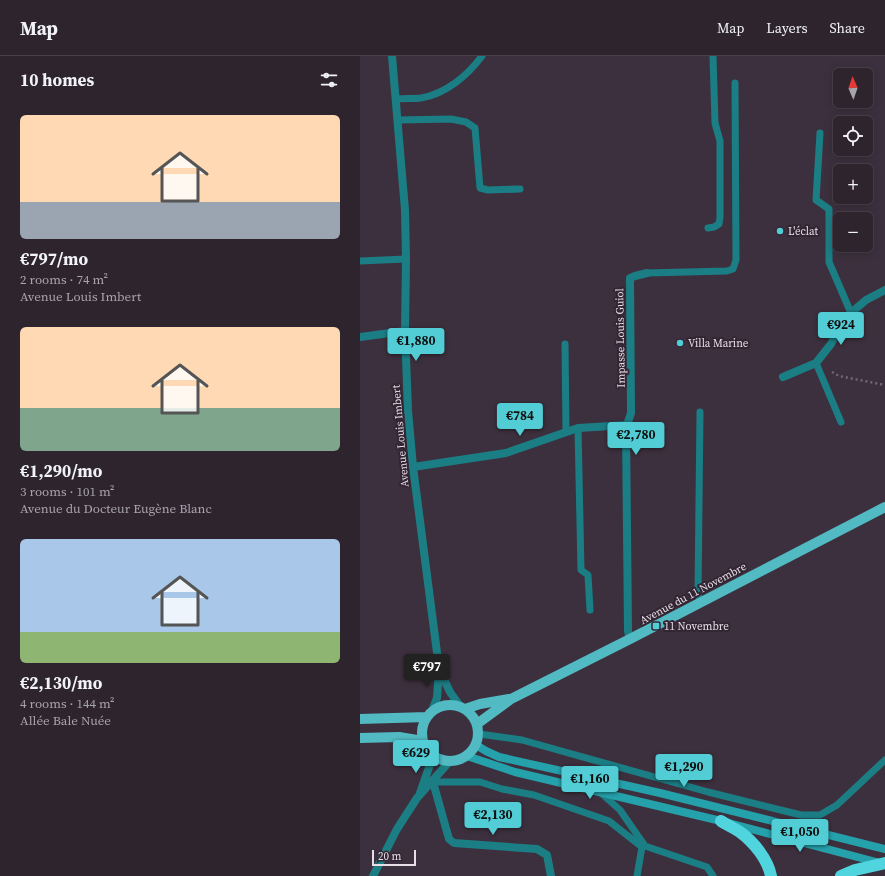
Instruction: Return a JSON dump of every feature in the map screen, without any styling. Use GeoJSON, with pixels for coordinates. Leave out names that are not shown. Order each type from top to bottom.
{"type":"FeatureCollection","features":[{"type":"Feature","properties":{"kind":"highway"},"geometry":{"type":"LineString","coordinates":[[721,821],[740,832],[751,842],[765,861],[771,876]]}},
{"type":"Feature","properties":{"kind":"highway"},"geometry":{"type":"LineString","coordinates":[[841,876],[855,870],[884,864]]}},
{"type":"Feature","properties":{"kind":"main road","name":"Avenue du 11 Novembre"},"geometry":{"type":"LineString","coordinates":[[477,724],[511,699],[885,507]]}},
{"type":"Feature","properties":{"kind":"main road","name":"Avenue du 11 Novembre"},"geometry":{"type":"LineString","coordinates":[[462,707],[511,699]]}},
{"type":"Feature","properties":{"kind":"main road"},"geometry":{"type":"LineString","coordinates":[[360,719],[429,714],[445,705],[462,707],[472,715],[477,724],[479,734],[476,745],[472,751],[461,759],[449,762],[434,756],[429,752],[423,741],[422,732],[423,724],[429,714]]}},
{"type":"Feature","properties":{"kind":"main road"},"geometry":{"type":"LineString","coordinates":[[360,738],[399,737],[423,741]]}},
{"type":"Feature","properties":{"kind":"main road"},"geometry":{"type":"LineString","coordinates":[[476,745],[499,757],[660,792],[885,850]]}},
{"type":"Feature","properties":{"kind":"main road"},"geometry":{"type":"LineString","coordinates":[[467,756],[515,772],[721,821],[884,864]]}},
{"type":"Feature","properties":{"kind":"street","name":"Avenue Louis Imbert"},"geometry":{"type":"LineString","coordinates":[[392,56],[405,210],[405,331],[408,410],[413,467],[439,668],[437,698],[429,714]]}},
{"type":"Feature","properties":{"kind":"street","name":"Impasse Louis Guiol"},"geometry":{"type":"LineString","coordinates":[[630,639],[628,631],[626,570],[625,467],[626,428],[632,405],[630,278],[647,273]]}},
{"type":"Feature","properties":{"kind":"street"},"geometry":{"type":"LineString","coordinates":[[783,377],[816,363],[831,344],[844,319],[866,300],[885,290]]}},
{"type":"Feature","properties":{"kind":"street"},"geometry":{"type":"LineString","coordinates":[[360,337],[405,331]]}},
{"type":"Feature","properties":{"kind":"street"},"geometry":{"type":"LineString","coordinates":[[413,467],[506,453],[578,428],[627,424]]}},
{"type":"Feature","properties":{"kind":"street","name":"Avenue Louis Imbert"},"geometry":{"type":"LineString","coordinates":[[439,668],[450,692],[462,707]]}},
{"type":"Feature","properties":{"kind":"street"},"geometry":{"type":"LineString","coordinates":[[373,876],[397,829],[417,798],[434,756]]}},
{"type":"Feature","properties":{"kind":"street"},"geometry":{"type":"LineString","coordinates":[[417,798],[433,782],[449,762]]}},
{"type":"Feature","properties":{"kind":"street"},"geometry":{"type":"LineString","coordinates":[[433,782],[449,839],[454,843],[537,849],[547,856],[551,876]]}},
{"type":"Feature","properties":{"kind":"lane"},"geometry":{"type":"LineString","coordinates":[[396,99],[422,98],[444,90],[472,69],[482,56]]}},
{"type":"Feature","properties":{"kind":"lane"},"geometry":{"type":"LineString","coordinates":[[708,228],[719,224],[720,218],[720,141],[715,123],[713,56]]}},
{"type":"Feature","properties":{"kind":"lane","name":"Impasse Louis Guiol"},"geometry":{"type":"LineString","coordinates":[[647,273],[727,271],[733,269],[736,260],[735,83]]}},
{"type":"Feature","properties":{"kind":"lane"},"geometry":{"type":"LineString","coordinates":[[398,120],[451,119],[466,122],[475,128],[480,188],[488,190],[520,189]]}},
{"type":"Feature","properties":{"kind":"lane"},"geometry":{"type":"LineString","coordinates":[[820,133],[816,200],[829,209],[829,262],[851,313]]}},
{"type":"Feature","properties":{"kind":"lane"},"geometry":{"type":"LineString","coordinates":[[360,262],[406,259]]}},
{"type":"Feature","properties":{"kind":"lane"},"geometry":{"type":"LineString","coordinates":[[564,344],[566,432]]}},
{"type":"Feature","properties":{"kind":"lane"},"geometry":{"type":"LineString","coordinates":[[816,363],[841,422]]}},
{"type":"Feature","properties":{"kind":"lane"},"geometry":{"type":"LineString","coordinates":[[700,412],[698,595],[701,602]]}},
{"type":"Feature","properties":{"kind":"lane"},"geometry":{"type":"LineString","coordinates":[[578,428],[581,570],[588,575],[590,610]]}},
{"type":"Feature","properties":{"kind":"lane"},"geometry":{"type":"LineString","coordinates":[[479,734],[522,740],[708,792],[801,815],[820,815],[837,805],[885,760]]}},
{"type":"Feature","properties":{"kind":"lane"},"geometry":{"type":"LineString","coordinates":[[433,782],[480,782],[502,789],[534,795],[608,821],[643,847],[707,868],[713,876]]}},
{"type":"Feature","properties":{"kind":"lane"},"geometry":{"type":"LineString","coordinates":[[601,793],[620,810],[643,847],[637,876]]}},
{"type":"Feature","properties":{"kind":"path"},"geometry":{"type":"LineString","coordinates":[[816,363],[839,376],[885,385]]}},
{"type":"Feature","properties":{"kind":"place","name":"L'éclat"},"geometry":{"type":"Point","coordinates":[780,231]}},
{"type":"Feature","properties":{"kind":"place","name":"Villa Marine"},"geometry":{"type":"Point","coordinates":[680,343]}},
{"type":"Feature","properties":{"kind":"place","name":"11 Novembre"},"geometry":{"type":"Point","coordinates":[656,626]}}]}
